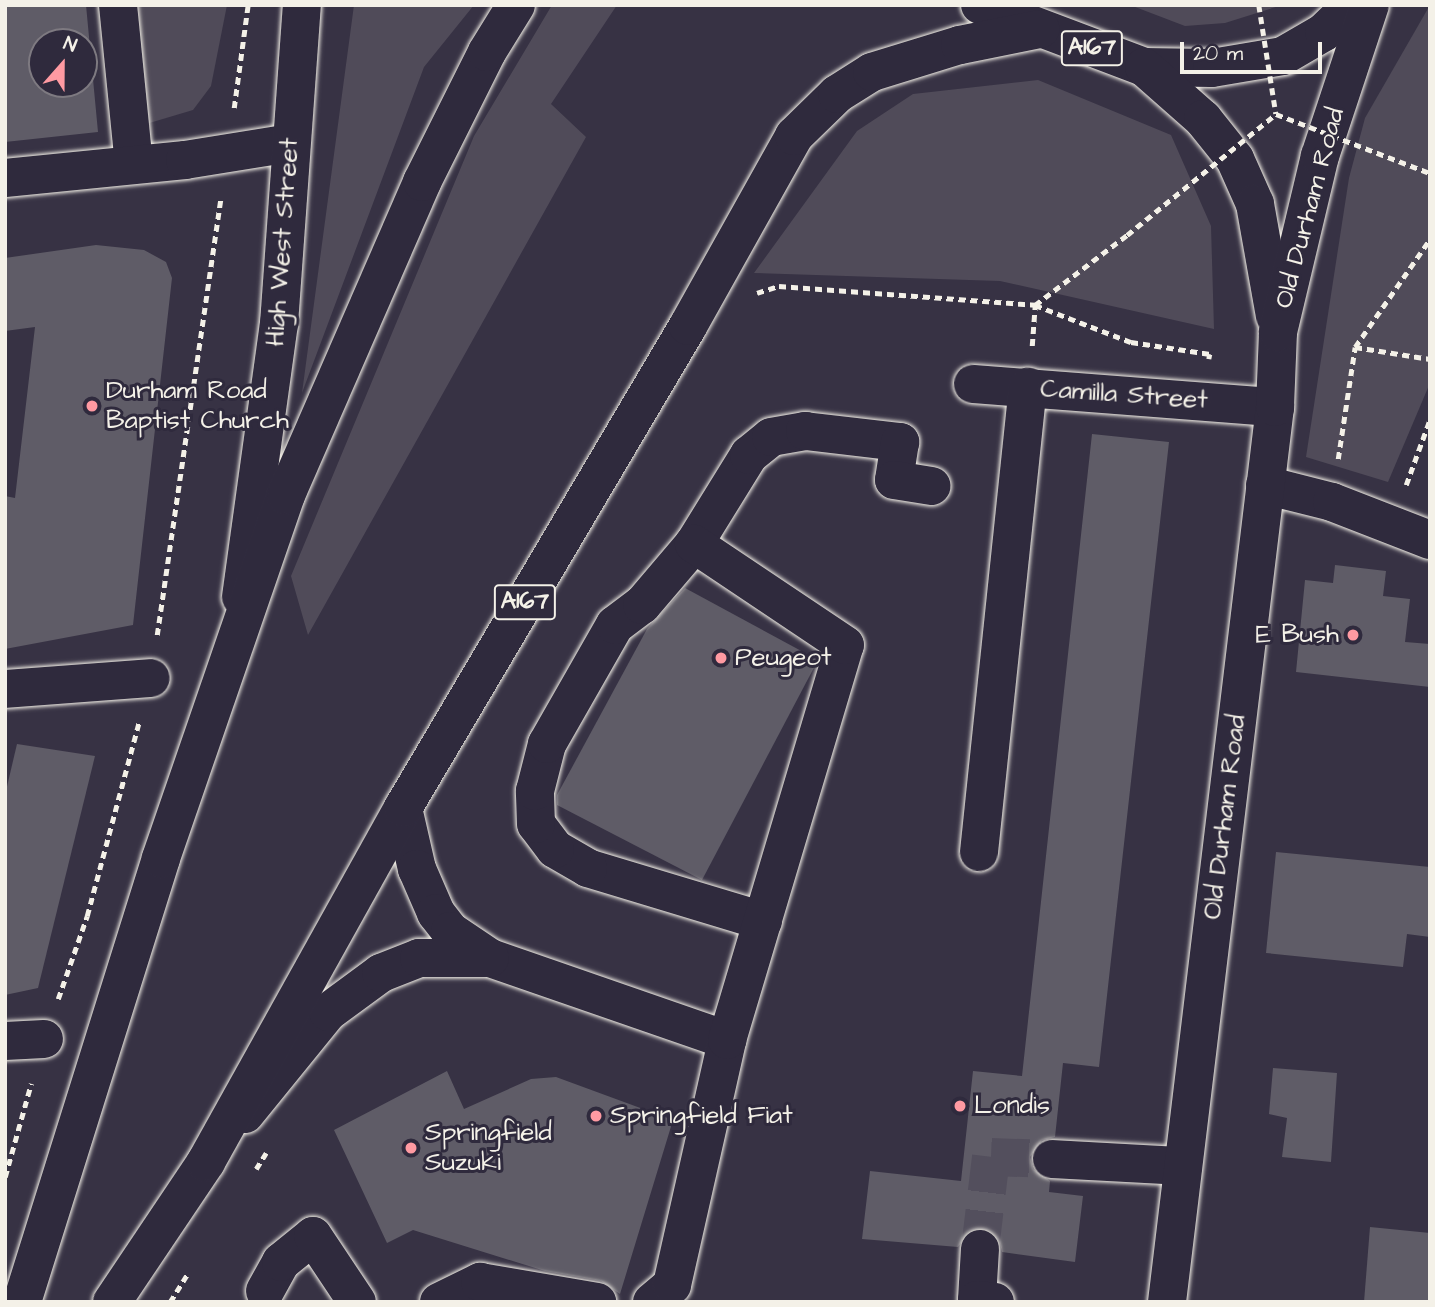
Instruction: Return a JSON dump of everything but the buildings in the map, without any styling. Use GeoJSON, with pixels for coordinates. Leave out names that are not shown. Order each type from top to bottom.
{"type":"FeatureCollection","features":[{"type":"Feature","properties":{"kind":"main road"},"geometry":{"type":"LineString","coordinates":[[118,5],[134,164]]}},
{"type":"Feature","properties":{"kind":"main road","name":"High West Street"},"geometry":{"type":"LineString","coordinates":[[235,644],[279,324],[302,5]]}},
{"type":"Feature","properties":{"kind":"main road"},"geometry":{"type":"LineString","coordinates":[[22,1302],[161,858],[286,495],[422,182],[488,52],[516,5]]}},
{"type":"Feature","properties":{"kind":"main road","name":"A167"},"geometry":{"type":"LineString","coordinates":[[980,5],[1143,67],[1212,68],[1283,55],[1324,32],[1352,5]]}},
{"type":"Feature","properties":{"kind":"main road","name":"Old Durham Road"},"geometry":{"type":"LineString","coordinates":[[1167,1302],[1275,407],[1278,332],[1320,156],[1370,5]]}},
{"type":"Feature","properties":{"kind":"main road","name":"A167"},"geometry":{"type":"LineString","coordinates":[[112,1302],[206,1162],[403,808],[688,326],[794,136],[837,94],[872,72],[960,45],[1040,29]]}},
{"type":"Feature","properties":{"kind":"main road","name":"Old Durham Road"},"geometry":{"type":"LineString","coordinates":[[1143,67],[1203,119],[1235,159],[1255,204],[1278,332]]}},
{"type":"Feature","properties":{"kind":"main road"},"geometry":{"type":"LineString","coordinates":[[5,178],[228,154],[291,143]]}},
{"type":"Feature","properties":{"kind":"main road","name":"Camilla Street"},"geometry":{"type":"LineString","coordinates":[[973,384],[1275,407]]}},
{"type":"Feature","properties":{"kind":"main road"},"geometry":{"type":"LineString","coordinates":[[979,852],[1028,387]]}},
{"type":"Feature","properties":{"kind":"main road"},"geometry":{"type":"LineString","coordinates":[[763,921],[588,868],[555,849],[537,824],[535,791],[547,744],[615,625],[642,605],[694,544],[749,455],[771,436],[805,431],[900,442],[894,480],[932,486]]}},
{"type":"Feature","properties":{"kind":"main road"},"geometry":{"type":"LineString","coordinates":[[1265,485],[1332,502],[1430,540]]}},
{"type":"Feature","properties":{"kind":"main road"},"geometry":{"type":"LineString","coordinates":[[652,1302],[672,1285],[727,1040],[845,645],[694,544]]}},
{"type":"Feature","properties":{"kind":"main road"},"geometry":{"type":"LineString","coordinates":[[5,689],[151,678]]}},
{"type":"Feature","properties":{"kind":"main road"},"geometry":{"type":"LineString","coordinates":[[403,808],[416,869],[436,913],[450,931],[490,958],[727,1040]]}},
{"type":"Feature","properties":{"kind":"main road"},"geometry":{"type":"LineString","coordinates":[[206,1162],[338,1004],[381,973],[419,958],[490,958]]}},
{"type":"Feature","properties":{"kind":"main road"},"geometry":{"type":"LineString","coordinates":[[5,1041],[44,1039]]}},
{"type":"Feature","properties":{"kind":"main road"},"geometry":{"type":"LineString","coordinates":[[1052,1159],[1183,1166]]}},
{"type":"Feature","properties":{"kind":"main road"},"geometry":{"type":"LineString","coordinates":[[265,1291],[281,1262],[313,1236],[357,1302]]}},
{"type":"Feature","properties":{"kind":"main road"},"geometry":{"type":"LineString","coordinates":[[980,1249],[977,1300],[995,1302]]}},
{"type":"Feature","properties":{"kind":"main road"},"geometry":{"type":"LineString","coordinates":[[439,1302],[480,1282],[597,1302]]}},
{"type":"Feature","properties":{"kind":"path"},"geometry":{"type":"LineString","coordinates":[[5,1177],[44,1039],[86,916],[151,678],[248,5]]}},
{"type":"Feature","properties":{"kind":"path"},"geometry":{"type":"LineString","coordinates":[[1259,5],[1276,114]]}},
{"type":"Feature","properties":{"kind":"path"},"geometry":{"type":"LineString","coordinates":[[1276,114],[1430,173]]}},
{"type":"Feature","properties":{"kind":"path"},"geometry":{"type":"LineString","coordinates":[[1028,387],[1035,305],[1127,235],[1276,114]]}},
{"type":"Feature","properties":{"kind":"path"},"geometry":{"type":"LineString","coordinates":[[1332,502],[1355,347],[1430,239]]}},
{"type":"Feature","properties":{"kind":"path"},"geometry":{"type":"LineString","coordinates":[[1035,305],[1131,342],[1210,354],[1207,401]]}},
{"type":"Feature","properties":{"kind":"path"},"geometry":{"type":"LineString","coordinates":[[1355,347],[1430,359]]}},
{"type":"Feature","properties":{"kind":"path"},"geometry":{"type":"LineString","coordinates":[[1392,525],[1430,419]]}},
{"type":"Feature","properties":{"kind":"shaded area"},"geometry":{"type":"Polygon","coordinates":[[[138,5],[227,5],[211,86],[193,110],[146,124],[138,5]]]}},
{"type":"Feature","properties":{"kind":"shaded area"},"geometry":{"type":"Polygon","coordinates":[[[354,5],[474,5],[424,67],[302,393],[354,5]]]}},
{"type":"Feature","properties":{"kind":"shaded area"},"geometry":{"type":"Polygon","coordinates":[[[552,5],[617,5],[551,104],[586,137],[308,635],[291,576],[474,136],[552,5]]]}},
{"type":"Feature","properties":{"kind":"shaded area"},"geometry":{"type":"Polygon","coordinates":[[[1130,5],[1282,5],[1225,23],[1185,26],[1130,5]]]}},
{"type":"Feature","properties":{"kind":"shaded area"},"geometry":{"type":"Polygon","coordinates":[[[1430,5],[1430,383],[1388,482],[1306,457],[1349,178],[1365,118],[1430,5]]]}},
{"type":"Feature","properties":{"kind":"shaded area"},"geometry":{"type":"Polygon","coordinates":[[[1038,80],[1171,135],[1211,226],[1214,329],[1000,281],[754,273],[857,131],[913,94],[1038,80]]]}},
{"type":"Feature","properties":{"kind":"tunnel"},"geometry":{"type":"LineString","coordinates":[[980,1249],[991,1157],[1052,1159]]}},
{"type":"Feature","properties":{"kind":"place","name":"Durham Road Baptist Church"},"geometry":{"type":"Point","coordinates":[92,406]}},
{"type":"Feature","properties":{"kind":"place","name":"E Bush"},"geometry":{"type":"Point","coordinates":[1353,635]}},
{"type":"Feature","properties":{"kind":"place","name":"Peugeot"},"geometry":{"type":"Point","coordinates":[721,658]}},
{"type":"Feature","properties":{"kind":"place","name":"Londis"},"geometry":{"type":"Point","coordinates":[960,1106]}},
{"type":"Feature","properties":{"kind":"place","name":"Springfield Fiat"},"geometry":{"type":"Point","coordinates":[596,1116]}},
{"type":"Feature","properties":{"kind":"place","name":"Springfield Suzuki"},"geometry":{"type":"Point","coordinates":[411,1148]}}]}
